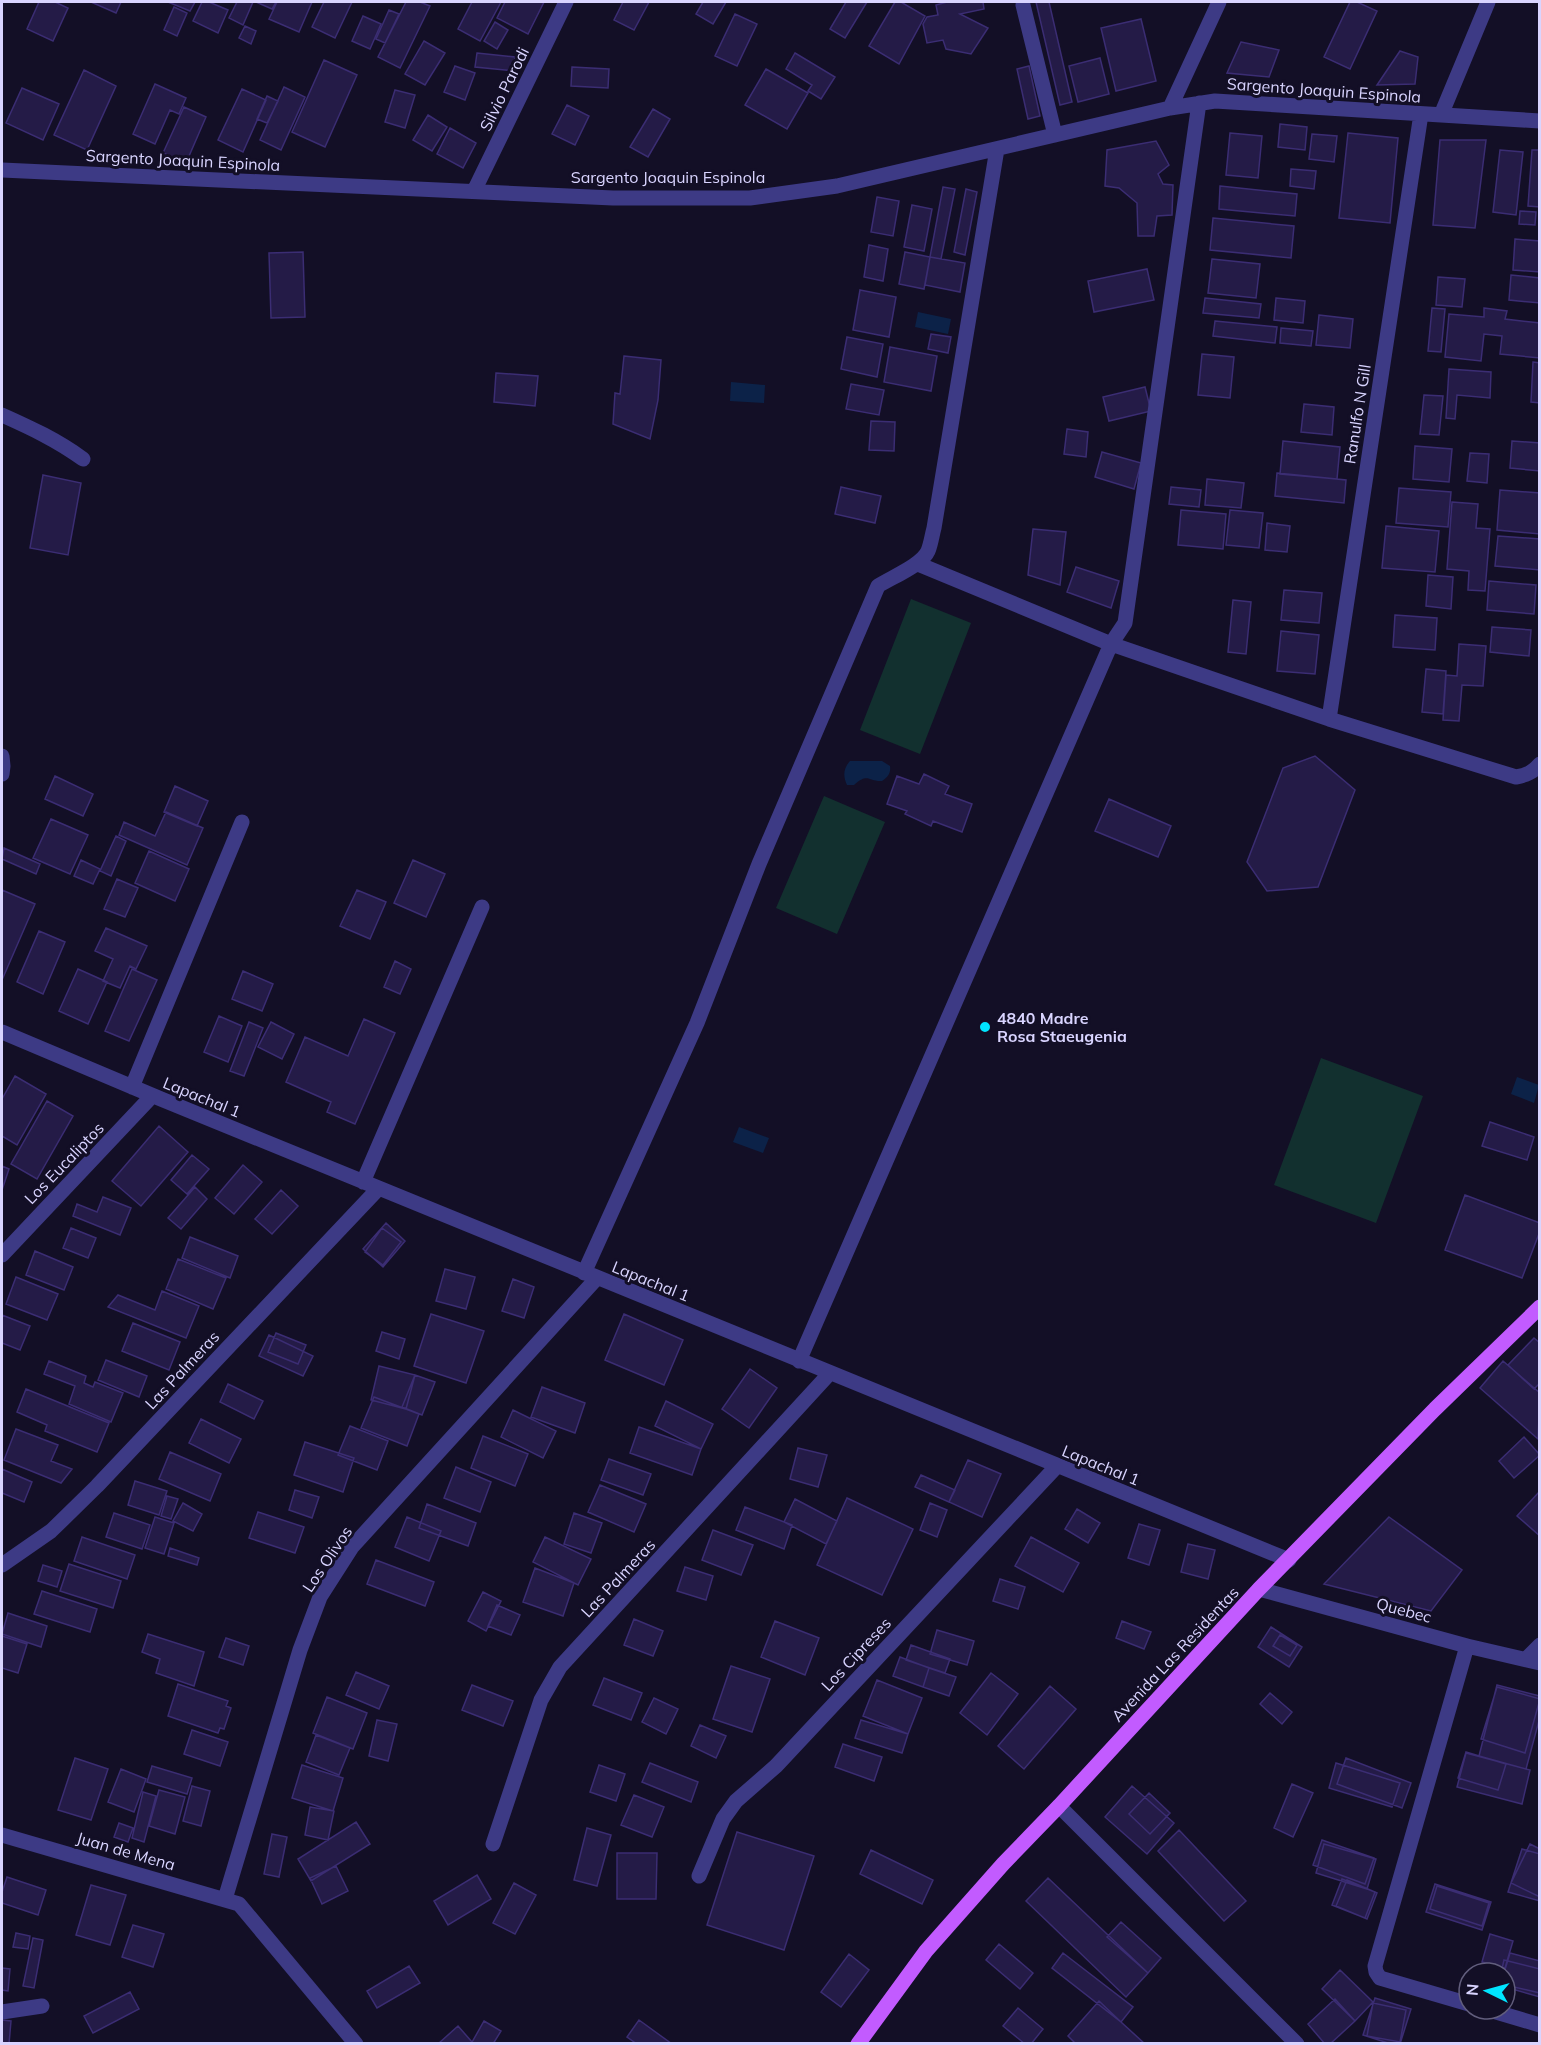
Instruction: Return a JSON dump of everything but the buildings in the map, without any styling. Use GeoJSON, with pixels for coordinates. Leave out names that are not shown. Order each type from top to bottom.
{"type":"FeatureCollection","features":[{"type":"Feature","properties":{"kind":"main road","name":"Avenida Las Residentas"},"geometry":{"type":"LineString","coordinates":[[858,2043],[926,1951],[1003,1864],[1259,1589],[1435,1409],[1539,1307]]}},
{"type":"Feature","properties":{"kind":"street","name":"Silvio Parodi"},"geometry":{"type":"LineString","coordinates":[[474,191],[566,2]]}},
{"type":"Feature","properties":{"kind":"street"},"geometry":{"type":"LineString","coordinates":[[1170,108],[1219,2]]}},
{"type":"Feature","properties":{"kind":"street"},"geometry":{"type":"LineString","coordinates":[[1441,115],[1488,2]]}},
{"type":"Feature","properties":{"kind":"street"},"geometry":{"type":"LineString","coordinates":[[1023,5],[1055,135]]}},
{"type":"Feature","properties":{"kind":"street","name":"Sargento Joaquin Espinola"},"geometry":{"type":"LineString","coordinates":[[2,170],[613,198],[750,198],[837,186],[1199,103],[1233,101],[1539,121]]}},
{"type":"Feature","properties":{"kind":"street"},"geometry":{"type":"LineString","coordinates":[[799,1361],[1111,644],[1125,623],[1199,103]]}},
{"type":"Feature","properties":{"kind":"street","name":"Ranulfo N Gill"},"geometry":{"type":"LineString","coordinates":[[1329,719],[1421,114]]}},
{"type":"Feature","properties":{"kind":"street"},"geometry":{"type":"LineString","coordinates":[[997,149],[934,528],[927,552],[918,564],[1111,644],[1329,719],[1516,777],[1526,776],[1539,764]]}},
{"type":"Feature","properties":{"kind":"street"},"geometry":{"type":"LineString","coordinates":[[2,415],[45,435],[82,459]]}},
{"type":"Feature","properties":{"kind":"street","name":"Los Olivos"},"geometry":{"type":"LineString","coordinates":[[232,1901],[300,1650],[320,1597],[352,1547],[591,1276],[697,1023],[759,864],[878,586],[918,564]]}},
{"type":"Feature","properties":{"kind":"street"},"geometry":{"type":"LineString","coordinates":[[2,756],[2,774]]}},
{"type":"Feature","properties":{"kind":"street"},"geometry":{"type":"LineString","coordinates":[[132,1087],[242,822]]}},
{"type":"Feature","properties":{"kind":"street"},"geometry":{"type":"LineString","coordinates":[[363,1182],[482,907]]}},
{"type":"Feature","properties":{"kind":"street","name":"Lapachal 1"},"geometry":{"type":"LineString","coordinates":[[2,1032],[378,1189],[1289,1560]]}},
{"type":"Feature","properties":{"kind":"street","name":"Los Eucaliptos"},"geometry":{"type":"LineString","coordinates":[[2,1255],[152,1096]]}},
{"type":"Feature","properties":{"kind":"street","name":"Las Palmeras"},"geometry":{"type":"LineString","coordinates":[[2,1565],[51,1531],[97,1486],[378,1189]]}},
{"type":"Feature","properties":{"kind":"street","name":"Las Palmeras"},"geometry":{"type":"LineString","coordinates":[[493,1844],[541,1700],[560,1667],[830,1373]]}},
{"type":"Feature","properties":{"kind":"street","name":"Los Cipreses"},"geometry":{"type":"LineString","coordinates":[[699,1876],[723,1819],[736,1801],[776,1766],[1057,1466]]}},
{"type":"Feature","properties":{"kind":"street","name":"Quebec"},"geometry":{"type":"LineString","coordinates":[[1259,1589],[1467,1646],[1533,1661]]}},
{"type":"Feature","properties":{"kind":"street"},"geometry":{"type":"LineString","coordinates":[[1533,1661],[1539,1645]]}},
{"type":"Feature","properties":{"kind":"street"},"geometry":{"type":"LineString","coordinates":[[1457,2000],[1380,1977],[1375,1966],[1467,1646]]}},
{"type":"Feature","properties":{"kind":"street"},"geometry":{"type":"LineString","coordinates":[[1059,1806],[1297,2043]]}},
{"type":"Feature","properties":{"kind":"street","name":"Juan de Mena"},"geometry":{"type":"LineString","coordinates":[[2,1835],[232,1901]]}},
{"type":"Feature","properties":{"kind":"street"},"geometry":{"type":"LineString","coordinates":[[232,1901],[356,2043]]}},
{"type":"Feature","properties":{"kind":"street"},"geometry":{"type":"LineString","coordinates":[[2,2012],[42,2006]]}},
{"type":"Feature","properties":{"kind":"street"},"geometry":{"type":"LineString","coordinates":[[1517,2018],[1539,2025]]}},
{"type":"Feature","properties":{"kind":"green space"},"geometry":{"type":"Polygon","coordinates":[[[911,599],[971,623],[920,754],[860,730],[911,599]]]}},
{"type":"Feature","properties":{"kind":"green space"},"geometry":{"type":"Polygon","coordinates":[[[824,796],[885,822],[837,934],[776,908],[824,796]]]}},
{"type":"Feature","properties":{"kind":"green space"},"geometry":{"type":"Polygon","coordinates":[[[1321,1058],[1423,1096],[1376,1223],[1274,1185],[1321,1058]]]}},
{"type":"Feature","properties":{"kind":"water"},"geometry":{"type":"Polygon","coordinates":[[[918,312],[951,319],[948,334],[915,327],[918,312]]]}},
{"type":"Feature","properties":{"kind":"water"},"geometry":{"type":"Polygon","coordinates":[[[731,382],[765,385],[764,403],[730,401],[731,382]]]}},
{"type":"Feature","properties":{"kind":"water"},"geometry":{"type":"Polygon","coordinates":[[[850,761],[882,761],[890,766],[889,773],[882,781],[866,778],[854,785],[847,785],[844,773],[850,761]]]}},
{"type":"Feature","properties":{"kind":"water"},"geometry":{"type":"Polygon","coordinates":[[[1517,1077],[1539,1085],[1534,1103],[1511,1094],[1517,1077]]]}},
{"type":"Feature","properties":{"kind":"water"},"geometry":{"type":"Polygon","coordinates":[[[739,1127],[769,1138],[763,1153],[733,1142],[739,1127]]]}},
{"type":"Feature","properties":{"kind":"place","name":"4840 Madre Rosa Staeugenia"},"geometry":{"type":"Point","coordinates":[985,1027]}}]}
